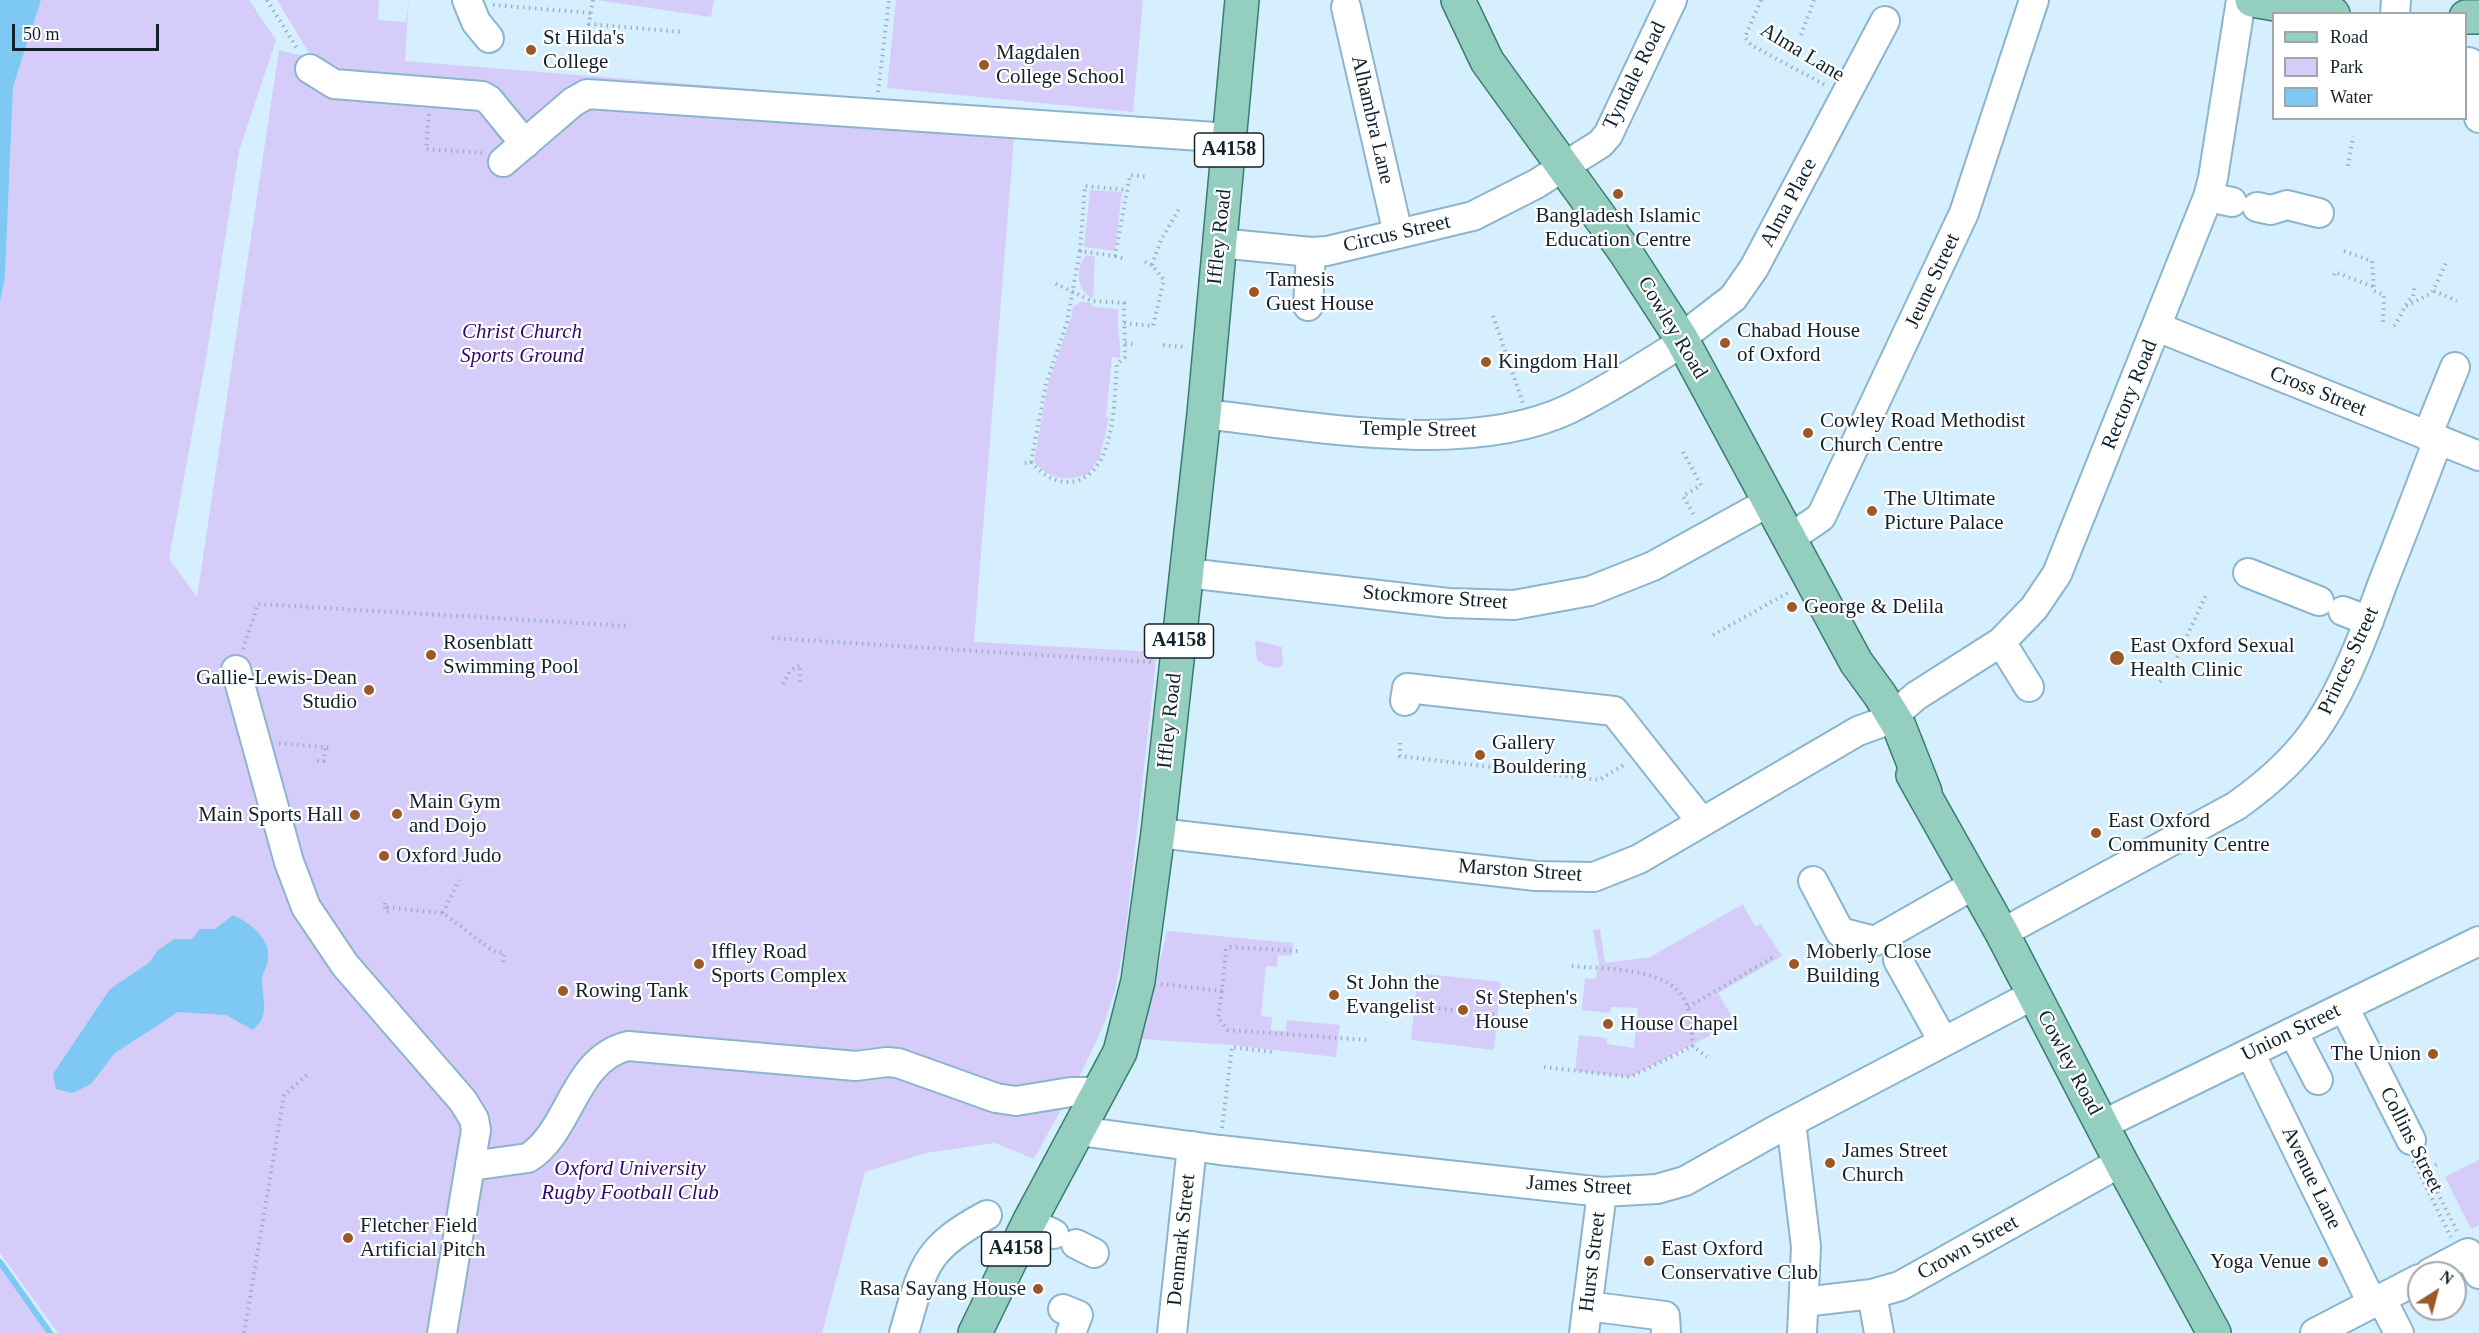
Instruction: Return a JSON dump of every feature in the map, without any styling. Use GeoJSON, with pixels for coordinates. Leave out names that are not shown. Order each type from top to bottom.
{"type":"FeatureCollection","features":[{"type":"Feature","properties":{"kind":"main road","name":"Iffley Road"},"geometry":{"type":"LineString","coordinates":[[975,1333],[1063,1238],[1079,1131],[1126,1037],[1147,926],[1158,833],[1204,414],[1242,0]]}},
{"type":"Feature","properties":{"kind":"main road","name":"Cowley Road"},"geometry":{"type":"LineString","coordinates":[[1458,0],[1487,61],[1626,253],[1682,340],[1862,672],[1870,702],[1886,719],[2214,1333]]}},
{"type":"Feature","properties":{"kind":"main road"},"geometry":{"type":"LineString","coordinates":[[2252,0],[2321,12]]}},
{"type":"Feature","properties":{"kind":"street","name":"Tyndale Road"},"geometry":{"type":"LineString","coordinates":[[1562,167],[1600,144],[1608,135],[1672,0]]}},
{"type":"Feature","properties":{"kind":"street","name":"Jeune Street"},"geometry":{"type":"LineString","coordinates":[[1789,540],[1821,517],[1941,266],[1964,213],[2034,0]]}},
{"type":"Feature","properties":{"kind":"street","name":"Rectory Road"},"geometry":{"type":"LineString","coordinates":[[1886,719],[1916,696],[2001,642],[2034,608],[2056,574],[2157,327],[2232,202],[2213,178],[2241,0]]}},
{"type":"Feature","properties":{"kind":"street"},"geometry":{"type":"LineString","coordinates":[[467,1],[476,22],[489,39]]}},
{"type":"Feature","properties":{"kind":"street","name":"Alhambra Lane"},"geometry":{"type":"LineString","coordinates":[[1346,7],[1398,234]]}},
{"type":"Feature","properties":{"kind":"street","name":"Alma Place"},"geometry":{"type":"LineString","coordinates":[[1682,340],[1733,298],[1754,268],[1885,21]]}},
{"type":"Feature","properties":{"kind":"street"},"geometry":{"type":"LineString","coordinates":[[2469,62],[2478,107]]}},
{"type":"Feature","properties":{"kind":"street"},"geometry":{"type":"LineString","coordinates":[[310,69],[334,84],[482,96],[489,100],[525,144]]}},
{"type":"Feature","properties":{"kind":"street"},"geometry":{"type":"LineString","coordinates":[[494,157],[525,144],[573,102],[587,94],[1230,138]]}},
{"type":"Feature","properties":{"kind":"street","name":"Circus Street"},"geometry":{"type":"LineString","coordinates":[[1220,243],[1311,252],[1398,234],[1473,216],[1562,167]]}},
{"type":"Feature","properties":{"kind":"street"},"geometry":{"type":"LineString","coordinates":[[2232,202],[2271,210],[2287,205],[2319,213]]}},
{"type":"Feature","properties":{"kind":"street"},"geometry":{"type":"LineString","coordinates":[[1308,306],[1311,252]]}},
{"type":"Feature","properties":{"kind":"street","name":"Cross Street"},"geometry":{"type":"LineString","coordinates":[[2157,327],[2479,456]]}},
{"type":"Feature","properties":{"kind":"street","name":"Temple Street"},"geometry":{"type":"LineString","coordinates":[[1204,414],[1406,434],[1461,435],[1530,423],[1568,410],[1682,340]]}},
{"type":"Feature","properties":{"kind":"street","name":"Princes Street"},"geometry":{"type":"LineString","coordinates":[[2002,933],[2236,806],[2258,790],[2298,752],[2320,724],[2338,693],[2344,611],[2432,438],[2455,367]]}},
{"type":"Feature","properties":{"kind":"street","name":"Stockmore Street"},"geometry":{"type":"LineString","coordinates":[[1187,573],[1448,603],[1514,605],[1601,587],[1653,566],[1769,502]]}},
{"type":"Feature","properties":{"kind":"street"},"geometry":{"type":"LineString","coordinates":[[2248,573],[2344,611]]}},
{"type":"Feature","properties":{"kind":"street"},"geometry":{"type":"LineString","coordinates":[[2001,642],[2029,687]]}},
{"type":"Feature","properties":{"kind":"street"},"geometry":{"type":"LineString","coordinates":[[236,670],[289,862],[306,907],[345,965],[469,1109],[476,1130],[442,1333]]}},
{"type":"Feature","properties":{"kind":"street"},"geometry":{"type":"LineString","coordinates":[[1405,701],[1407,688],[1614,711],[1701,821]]}},
{"type":"Feature","properties":{"kind":"street","name":"Marston Street"},"geometry":{"type":"LineString","coordinates":[[1158,833],[1536,876],[1594,877],[1639,859],[1858,730],[1886,719]]}},
{"type":"Feature","properties":{"kind":"street"},"geometry":{"type":"LineString","coordinates":[[1813,881],[1840,932],[1875,940],[1975,884]]}},
{"type":"Feature","properties":{"kind":"street","name":"Union Street"},"geometry":{"type":"LineString","coordinates":[[2102,1125],[2479,941]]}},
{"type":"Feature","properties":{"kind":"street"},"geometry":{"type":"LineString","coordinates":[[1898,960],[1943,1041]]}},
{"type":"Feature","properties":{"kind":"street","name":"James Street"},"geometry":{"type":"LineString","coordinates":[[1079,1131],[1220,1150],[1602,1192],[1657,1189],[1685,1181],[1791,1122],[2033,995]]}},
{"type":"Feature","properties":{"kind":"street","name":"Collins Street"},"geometry":{"type":"LineString","coordinates":[[2344,1007],[2411,1140]]}},
{"type":"Feature","properties":{"kind":"street"},"geometry":{"type":"LineString","coordinates":[[2293,1032],[2318,1080]]}},
{"type":"Feature","properties":{"kind":"street"},"geometry":{"type":"LineString","coordinates":[[470,1164],[478,1166],[528,1158],[543,1144],[588,1074],[605,1056],[628,1046],[856,1066],[898,1063],[996,1098],[1016,1101],[1071,1092],[1099,1092]]}},
{"type":"Feature","properties":{"kind":"street","name":"Avenue Lane"},"geometry":{"type":"LineString","coordinates":[[2250,1053],[2377,1301],[2399,1333]]}},
{"type":"Feature","properties":{"kind":"street"},"geometry":{"type":"LineString","coordinates":[[1791,1122],[1806,1246],[1802,1333]]}},
{"type":"Feature","properties":{"kind":"street","name":"Denmark Street"},"geometry":{"type":"LineString","coordinates":[[1172,1333],[1192,1146]]}},
{"type":"Feature","properties":{"kind":"street","name":"Crown Street"},"geometry":{"type":"LineString","coordinates":[[1804,1302],[1872,1294],[1900,1286],[2121,1162]]}},
{"type":"Feature","properties":{"kind":"street","name":"Hurst Street"},"geometry":{"type":"LineString","coordinates":[[1585,1320],[1602,1192]]}},
{"type":"Feature","properties":{"kind":"street"},"geometry":{"type":"LineString","coordinates":[[904,1333],[921,1274],[936,1249],[952,1234],[987,1215]]}},
{"type":"Feature","properties":{"kind":"street"},"geometry":{"type":"LineString","coordinates":[[2315,1333],[2407,1285]]}},
{"type":"Feature","properties":{"kind":"street"},"geometry":{"type":"LineString","coordinates":[[1872,1294],[1879,1333]]}},
{"type":"Feature","properties":{"kind":"street"},"geometry":{"type":"LineString","coordinates":[[1585,1320],[1665,1316],[1666,1333]]}},
{"type":"Feature","properties":{"kind":"path"},"geometry":{"type":"LineString","coordinates":[[267,0],[310,69]]}},
{"type":"Feature","properties":{"kind":"path"},"geometry":{"type":"LineString","coordinates":[[593,0],[589,24],[682,32]]}},
{"type":"Feature","properties":{"kind":"path"},"geometry":{"type":"LineString","coordinates":[[876,113],[889,0]]}},
{"type":"Feature","properties":{"kind":"path","name":"Alma Lane"},"geometry":{"type":"LineString","coordinates":[[1761,0],[1745,37],[1752,45],[1845,97]]}},
{"type":"Feature","properties":{"kind":"path"},"geometry":{"type":"LineString","coordinates":[[1801,35],[1814,0]]}},
{"type":"Feature","properties":{"kind":"path"},"geometry":{"type":"LineString","coordinates":[[467,1],[591,13]]}},
{"type":"Feature","properties":{"kind":"path"},"geometry":{"type":"LineString","coordinates":[[431,92],[426,149],[494,157]]}},
{"type":"Feature","properties":{"kind":"path"},"geometry":{"type":"LineString","coordinates":[[2348,166],[2353,136]]}},
{"type":"Feature","properties":{"kind":"path"},"geometry":{"type":"LineString","coordinates":[[1115,256],[1131,175],[1147,177]]}},
{"type":"Feature","properties":{"kind":"path"},"geometry":{"type":"LineString","coordinates":[[1031,462],[1046,384],[1067,322],[1080,251],[1085,186],[1128,190]]}},
{"type":"Feature","properties":{"kind":"path"},"geometry":{"type":"LineString","coordinates":[[1152,265],[1161,240],[1179,209]]}},
{"type":"Feature","properties":{"kind":"path"},"geometry":{"type":"LineString","coordinates":[[1080,251],[1126,259]]}},
{"type":"Feature","properties":{"kind":"path"},"geometry":{"type":"LineString","coordinates":[[2344,251],[2372,261],[2374,291],[2384,295],[2383,322]]}},
{"type":"Feature","properties":{"kind":"path"},"geometry":{"type":"LineString","coordinates":[[1124,322],[1153,326],[1164,280],[1152,265],[1142,260]]}},
{"type":"Feature","properties":{"kind":"path"},"geometry":{"type":"LineString","coordinates":[[2406,305],[2434,291],[2447,261]]}},
{"type":"Feature","properties":{"kind":"path"},"geometry":{"type":"LineString","coordinates":[[2334,275],[2336,272],[2374,287]]}},
{"type":"Feature","properties":{"kind":"path"},"geometry":{"type":"LineString","coordinates":[[1031,462],[1044,477],[1069,482],[1089,476],[1096,470],[1105,451],[1112,420],[1117,364],[1125,357],[1124,303],[1092,301],[1052,282]]}},
{"type":"Feature","properties":{"kind":"path"},"geometry":{"type":"LineString","coordinates":[[2394,326],[2414,294],[2415,284]]}},
{"type":"Feature","properties":{"kind":"path"},"geometry":{"type":"LineString","coordinates":[[2434,291],[2457,301]]}},
{"type":"Feature","properties":{"kind":"path"},"geometry":{"type":"LineString","coordinates":[[2401,302],[2406,305]]}},
{"type":"Feature","properties":{"kind":"path"},"geometry":{"type":"LineString","coordinates":[[1493,316],[1530,423]]}},
{"type":"Feature","properties":{"kind":"path"},"geometry":{"type":"LineString","coordinates":[[1125,343],[1133,344]]}},
{"type":"Feature","properties":{"kind":"path"},"geometry":{"type":"LineString","coordinates":[[1163,345],[1194,347]]}},
{"type":"Feature","properties":{"kind":"path"},"geometry":{"type":"LineString","coordinates":[[1683,453],[1701,485],[1683,495]]}},
{"type":"Feature","properties":{"kind":"path"},"geometry":{"type":"LineString","coordinates":[[1025,463],[1031,462]]}},
{"type":"Feature","properties":{"kind":"path"},"geometry":{"type":"LineString","coordinates":[[1713,635],[1797,588]]}},
{"type":"Feature","properties":{"kind":"path"},"geometry":{"type":"LineString","coordinates":[[2160,682],[2174,664],[2207,593]]}},
{"type":"Feature","properties":{"kind":"path"},"geometry":{"type":"LineString","coordinates":[[236,670],[258,604],[628,626]]}},
{"type":"Feature","properties":{"kind":"path"},"geometry":{"type":"LineString","coordinates":[[772,638],[1161,662]]}},
{"type":"Feature","properties":{"kind":"path"},"geometry":{"type":"LineString","coordinates":[[783,684],[790,671],[800,665],[800,685]]}},
{"type":"Feature","properties":{"kind":"path"},"geometry":{"type":"LineString","coordinates":[[255,741],[332,748]]}},
{"type":"Feature","properties":{"kind":"path"},"geometry":{"type":"LineString","coordinates":[[1400,742],[1400,756],[1599,780],[1646,752]]}},
{"type":"Feature","properties":{"kind":"path"},"geometry":{"type":"LineString","coordinates":[[317,761],[324,761],[325,748]]}},
{"type":"Feature","properties":{"kind":"path"},"geometry":{"type":"LineString","coordinates":[[443,913],[459,880]]}},
{"type":"Feature","properties":{"kind":"path"},"geometry":{"type":"LineString","coordinates":[[389,912],[385,911],[385,905],[443,913],[493,951],[504,953],[502,964]]}},
{"type":"Feature","properties":{"kind":"path"},"geometry":{"type":"LineString","coordinates":[[1298,951],[1230,947],[1226,949],[1218,1018],[1228,1030],[1367,1040]]}},
{"type":"Feature","properties":{"kind":"path"},"geometry":{"type":"LineString","coordinates":[[1688,1007],[1775,956]]}},
{"type":"Feature","properties":{"kind":"path"},"geometry":{"type":"LineString","coordinates":[[1572,966],[1658,977],[1677,989],[1688,1007],[1693,1046],[1707,1057]]}},
{"type":"Feature","properties":{"kind":"path"},"geometry":{"type":"LineString","coordinates":[[1151,983],[1222,991]]}},
{"type":"Feature","properties":{"kind":"path"},"geometry":{"type":"LineString","coordinates":[[1415,1006],[1498,1015]]}},
{"type":"Feature","properties":{"kind":"path"},"geometry":{"type":"LineString","coordinates":[[1544,1067],[1630,1077],[1693,1046]]}},
{"type":"Feature","properties":{"kind":"path"},"geometry":{"type":"LineString","coordinates":[[1220,1150],[1232,1047],[1273,1052]]}},
{"type":"Feature","properties":{"kind":"path"},"geometry":{"type":"LineString","coordinates":[[244,1333],[285,1095],[308,1074]]}},
{"type":"Feature","properties":{"kind":"path","name":"Collins Street"},"geometry":{"type":"LineString","coordinates":[[2411,1140],[2474,1263]]}},
{"type":"Feature","properties":{"kind":"path"},"geometry":{"type":"LineString","coordinates":[[2419,1173],[2438,1164]]}},
{"type":"Feature","properties":{"kind":"green space"},"geometry":{"type":"Polygon","coordinates":[[[41,0],[249,0],[276,40],[239,151],[207,353],[169,559],[197,597],[279,50],[312,58],[277,0],[379,0],[378,20],[406,22],[409,0],[405,61],[751,89],[864,102],[1016,112],[974,642],[1157,652],[1125,938],[1115,990],[1104,1024],[1084,1067],[1034,1159],[995,1143],[926,1153],[865,1172],[822,1333],[58,1333],[0,1253],[0,302],[5,277],[13,87],[41,0]]]}},
{"type":"Feature","properties":{"kind":"green space"},"geometry":{"type":"Polygon","coordinates":[[[596,0],[714,0],[711,17],[596,0]]]}},
{"type":"Feature","properties":{"kind":"green space"},"geometry":{"type":"Polygon","coordinates":[[[896,0],[1143,0],[1133,112],[887,88],[896,0]]]}},
{"type":"Feature","properties":{"kind":"green space"},"geometry":{"type":"Polygon","coordinates":[[[1090,190],[1122,192],[1115,251],[1084,247],[1090,190]]]}},
{"type":"Feature","properties":{"kind":"green space"},"geometry":{"type":"Polygon","coordinates":[[[1086,255],[1095,257],[1093,299],[1083,290],[1079,278],[1080,266],[1086,255]]]}},
{"type":"Feature","properties":{"kind":"green space"},"geometry":{"type":"Polygon","coordinates":[[[1080,302],[1092,303],[1092,307],[1119,309],[1120,358],[1112,357],[1106,417],[1109,418],[1100,457],[1088,474],[1066,478],[1045,472],[1034,461],[1048,384],[1073,307],[1080,302]]]}},
{"type":"Feature","properties":{"kind":"green space"},"geometry":{"type":"Polygon","coordinates":[[[1255,642],[1282,647],[1283,664],[1279,668],[1266,666],[1257,660],[1255,642]]]}},
{"type":"Feature","properties":{"kind":"green space"},"geometry":{"type":"Polygon","coordinates":[[[1743,904],[1755,926],[1761,924],[1782,956],[1718,993],[1732,1017],[1732,1024],[1630,1077],[1575,1071],[1579,1035],[1607,1038],[1607,1044],[1634,1048],[1638,1008],[1611,1007],[1610,1013],[1582,1010],[1585,978],[1595,979],[1599,964],[1593,930],[1600,929],[1605,963],[1650,957],[1743,904]]]}},
{"type":"Feature","properties":{"kind":"green space"},"geometry":{"type":"Polygon","coordinates":[[[1167,931],[1293,943],[1292,956],[1278,955],[1277,967],[1266,966],[1261,1016],[1272,1017],[1271,1030],[1286,1031],[1287,1020],[1340,1025],[1336,1057],[1230,1045],[1141,1039],[1167,931]]]}},
{"type":"Feature","properties":{"kind":"green space"},"geometry":{"type":"Polygon","coordinates":[[[1418,973],[1501,982],[1494,1050],[1411,1040],[1418,973]]]}},
{"type":"Feature","properties":{"kind":"green space"},"geometry":{"type":"Polygon","coordinates":[[[2479,1160],[2479,1225],[2471,1229],[2445,1177],[2479,1160]]]}},
{"type":"Feature","properties":{"kind":"green space"},"geometry":{"type":"Polygon","coordinates":[[[0,1265],[48,1333],[0,1333],[0,1265]]]}},
{"type":"Feature","properties":{"kind":"water"},"geometry":{"type":"Polygon","coordinates":[[[0,0],[41,0],[13,87],[5,277],[0,302],[0,0]]]}},
{"type":"Feature","properties":{"kind":"water"},"geometry":{"type":"Polygon","coordinates":[[[233,915],[258,932],[268,952],[262,979],[264,1013],[253,1030],[226,1015],[178,1012],[115,1053],[91,1084],[73,1093],[56,1089],[53,1074],[110,989],[150,962],[157,951],[174,939],[192,939],[200,929],[215,929],[233,915]]]}},
{"type":"Feature","properties":{"kind":"waterway"},"geometry":{"type":"LineString","coordinates":[[0,1262],[50,1333]]}},
{"type":"Feature","properties":{"kind":"place","name":"St Hilda's College"},"geometry":{"type":"Point","coordinates":[531,50]}},
{"type":"Feature","properties":{"kind":"place","name":"Magdalen College School"},"geometry":{"type":"Point","coordinates":[984,65]}},
{"type":"Feature","properties":{"kind":"place","name":"Bangladesh Islamic Education Centre"},"geometry":{"type":"Point","coordinates":[1618,194]}},
{"type":"Feature","properties":{"kind":"place","name":"Tamesis Guest House"},"geometry":{"type":"Point","coordinates":[1254,292]}},
{"type":"Feature","properties":{"kind":"place","name":"Chabad House of Oxford"},"geometry":{"type":"Point","coordinates":[1725,343]}},
{"type":"Feature","properties":{"kind":"place","name":"Kingdom Hall"},"geometry":{"type":"Point","coordinates":[1486,362]}},
{"type":"Feature","properties":{"kind":"place","name":"Cowley Road Methodist Church Centre"},"geometry":{"type":"Point","coordinates":[1808,433]}},
{"type":"Feature","properties":{"kind":"place","name":"The Ultimate Picture Palace"},"geometry":{"type":"Point","coordinates":[1872,511]}},
{"type":"Feature","properties":{"kind":"place","name":"George & Delila"},"geometry":{"type":"Point","coordinates":[1792,607]}},
{"type":"Feature","properties":{"kind":"place","name":"Rosenblatt Swimming Pool"},"geometry":{"type":"Point","coordinates":[431,655]}},
{"type":"Feature","properties":{"kind":"place","name":"East Oxford Sexual Health Clinic"},"geometry":{"type":"Point","coordinates":[2117,658]}},
{"type":"Feature","properties":{"kind":"place","name":"Gallie-Lewis-Dean Studio"},"geometry":{"type":"Point","coordinates":[369,690]}},
{"type":"Feature","properties":{"kind":"place","name":"Gallery Bouldering"},"geometry":{"type":"Point","coordinates":[1480,755]}},
{"type":"Feature","properties":{"kind":"place","name":"Main Gym and Dojo"},"geometry":{"type":"Point","coordinates":[397,814]}},
{"type":"Feature","properties":{"kind":"place","name":"Main Sports Hall"},"geometry":{"type":"Point","coordinates":[355,815]}},
{"type":"Feature","properties":{"kind":"place","name":"East Oxford Community Centre"},"geometry":{"type":"Point","coordinates":[2096,833]}},
{"type":"Feature","properties":{"kind":"place","name":"Oxford Judo"},"geometry":{"type":"Point","coordinates":[384,856]}},
{"type":"Feature","properties":{"kind":"place","name":"Iffley Road Sports Complex"},"geometry":{"type":"Point","coordinates":[699,964]}},
{"type":"Feature","properties":{"kind":"place","name":"Moberly Close Building"},"geometry":{"type":"Point","coordinates":[1794,964]}},
{"type":"Feature","properties":{"kind":"place","name":"Rowing Tank"},"geometry":{"type":"Point","coordinates":[563,991]}},
{"type":"Feature","properties":{"kind":"place","name":"St John the Evangelist"},"geometry":{"type":"Point","coordinates":[1334,995]}},
{"type":"Feature","properties":{"kind":"place","name":"St Stephen's House"},"geometry":{"type":"Point","coordinates":[1463,1010]}},
{"type":"Feature","properties":{"kind":"place","name":"House Chapel"},"geometry":{"type":"Point","coordinates":[1608,1024]}},
{"type":"Feature","properties":{"kind":"place","name":"The Union"},"geometry":{"type":"Point","coordinates":[2433,1054]}},
{"type":"Feature","properties":{"kind":"place","name":"James Street Church"},"geometry":{"type":"Point","coordinates":[1830,1163]}},
{"type":"Feature","properties":{"kind":"place","name":"Fletcher Field Artificial Pitch"},"geometry":{"type":"Point","coordinates":[348,1238]}},
{"type":"Feature","properties":{"kind":"place","name":"East Oxford Conservative Club"},"geometry":{"type":"Point","coordinates":[1649,1261]}},
{"type":"Feature","properties":{"kind":"place","name":"Yoga Venue"},"geometry":{"type":"Point","coordinates":[2323,1262]}},
{"type":"Feature","properties":{"kind":"place","name":"Rasa Sayang House"},"geometry":{"type":"Point","coordinates":[1038,1289]}},
{"type":"Feature","properties":{"kind":"park label","name":"Christ Church Sports Ground"},"geometry":{"type":"Point","coordinates":[522,344]}},
{"type":"Feature","properties":{"kind":"park label","name":"Oxford University Rugby Football Club"},"geometry":{"type":"Point","coordinates":[630,1181]}}]}
